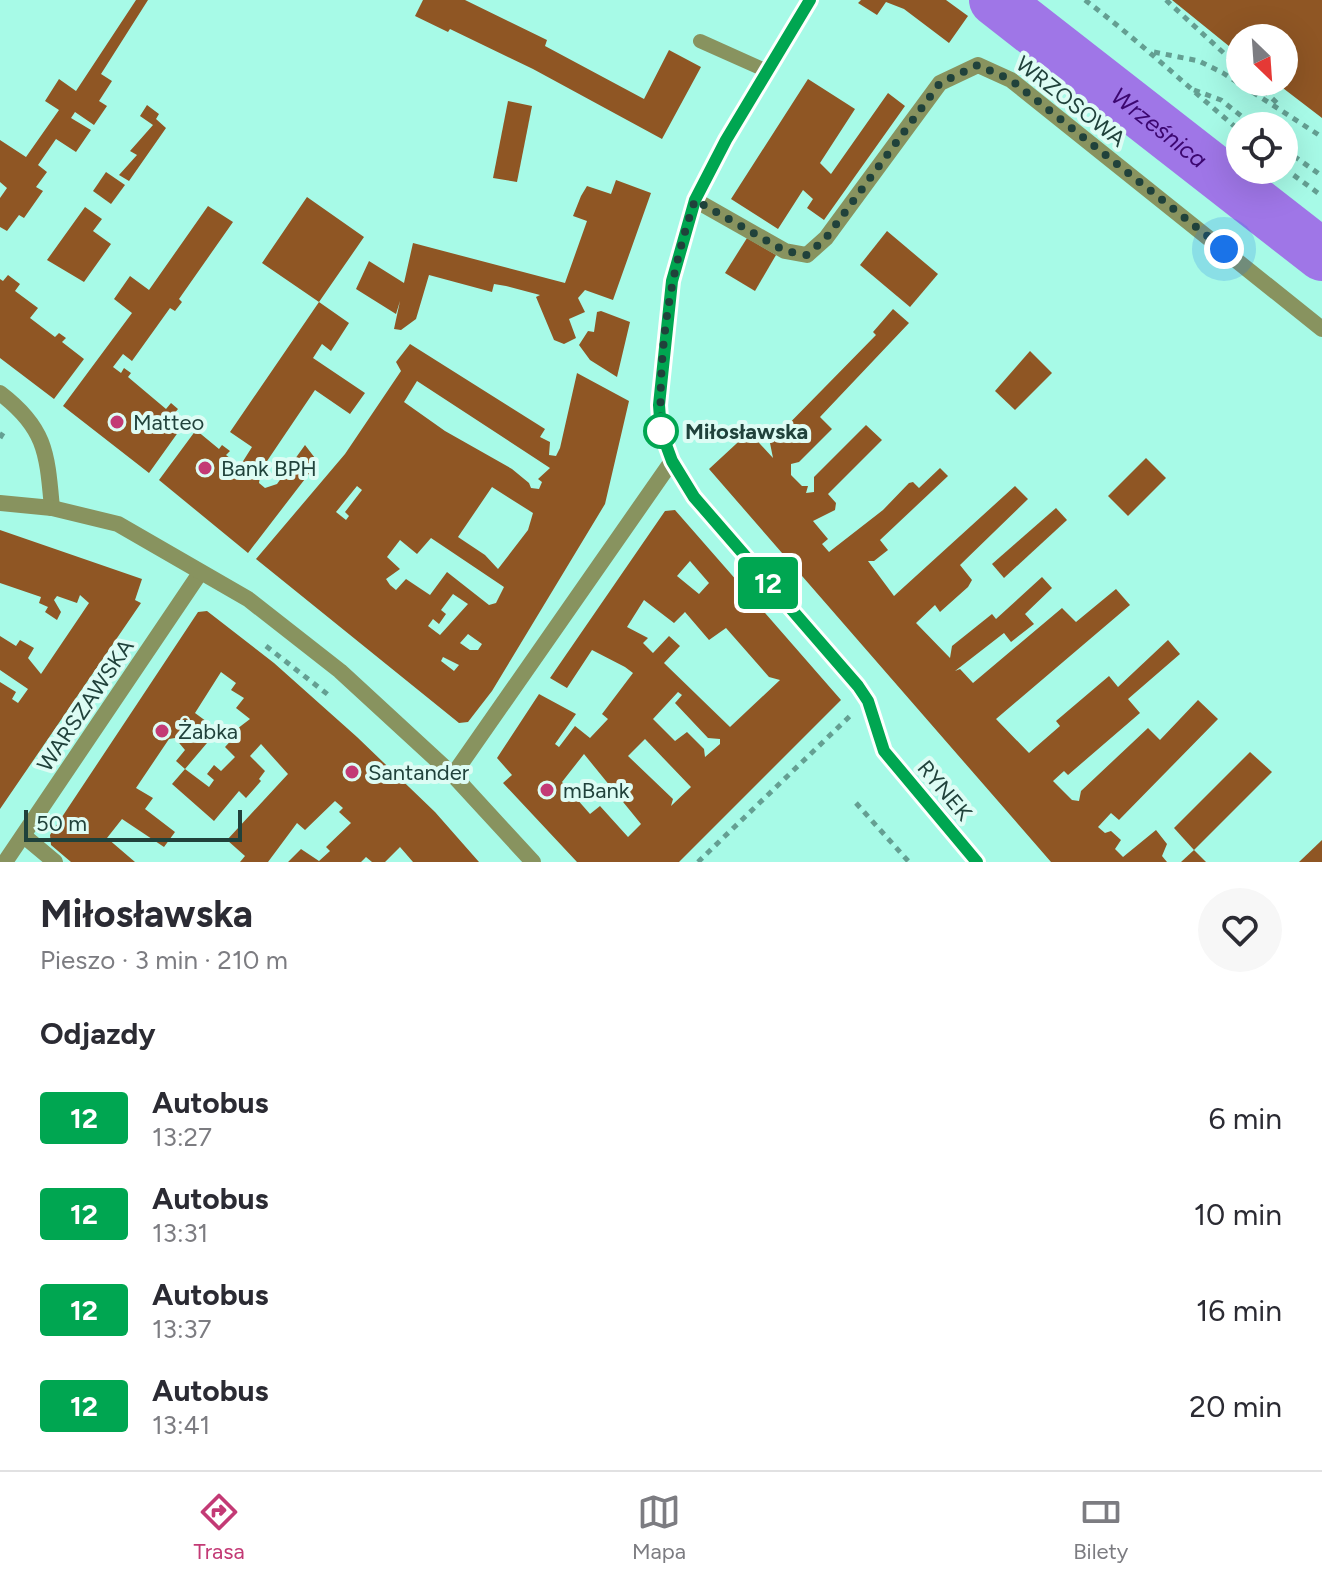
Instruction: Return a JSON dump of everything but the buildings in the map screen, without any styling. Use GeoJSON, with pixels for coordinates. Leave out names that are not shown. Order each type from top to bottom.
{"type":"FeatureCollection","features":[{"type":"Feature","properties":{"kind":"street"},"geometry":{"type":"LineString","coordinates":[[810,0],[695,200],[672,281],[659,373],[661,431],[672,461],[694,497],[868,701]]}},
{"type":"Feature","properties":{"kind":"street","name":"WRZOSOWA"},"geometry":{"type":"LineString","coordinates":[[695,200],[785,251],[807,255],[826,238],[940,83],[978,65],[1011,80],[1322,329]]}},
{"type":"Feature","properties":{"kind":"street"},"geometry":{"type":"LineString","coordinates":[[0,393],[22,409],[40,435],[48,461],[52,508]]}},
{"type":"Feature","properties":{"kind":"street"},"geometry":{"type":"LineString","coordinates":[[453,775],[672,461]]}},
{"type":"Feature","properties":{"kind":"street"},"geometry":{"type":"LineString","coordinates":[[0,503],[52,508],[118,524],[248,599],[329,662],[453,775],[533,862]]}},
{"type":"Feature","properties":{"kind":"street","name":"WARSZAWSKA"},"geometry":{"type":"LineString","coordinates":[[5,862],[200,573]]}},
{"type":"Feature","properties":{"kind":"street","name":"RYNEK"},"geometry":{"type":"LineString","coordinates":[[868,701],[884,751],[977,862]]}},
{"type":"Feature","properties":{"kind":"street"},"geometry":{"type":"LineString","coordinates":[[24,836],[55,862]]}},
{"type":"Feature","properties":{"kind":"lane"},"geometry":{"type":"LineString","coordinates":[[700,41],[767,71]]}},
{"type":"Feature","properties":{"kind":"path"},"geometry":{"type":"LineString","coordinates":[[1085,0],[1153,52],[1188,88],[1226,119]]}},
{"type":"Feature","properties":{"kind":"path"},"geometry":{"type":"LineString","coordinates":[[1166,0],[1226,55]]}},
{"type":"Feature","properties":{"kind":"path"},"geometry":{"type":"LineString","coordinates":[[1153,52],[1199,61],[1285,110],[1322,137]]}},
{"type":"Feature","properties":{"kind":"path"},"geometry":{"type":"LineString","coordinates":[[1188,88],[1221,100],[1236,112]]}},
{"type":"Feature","properties":{"kind":"path"},"geometry":{"type":"LineString","coordinates":[[1270,96],[1285,110]]}},
{"type":"Feature","properties":{"kind":"path"},"geometry":{"type":"LineString","coordinates":[[1298,159],[1322,176]]}},
{"type":"Feature","properties":{"kind":"path"},"geometry":{"type":"LineString","coordinates":[[1298,178],[1322,196]]}},
{"type":"Feature","properties":{"kind":"path"},"geometry":{"type":"LineString","coordinates":[[255,637],[337,702]]}},
{"type":"Feature","properties":{"kind":"path"},"geometry":{"type":"LineString","coordinates":[[698,862],[868,701]]}},
{"type":"Feature","properties":{"kind":"path"},"geometry":{"type":"LineString","coordinates":[[856,803],[909,862]]}},
{"type":"Feature","properties":{"kind":"waterway","name":"Wrześnica"},"geometry":{"type":"LineString","coordinates":[[995,0],[1322,255]]}},
{"type":"Feature","properties":{"kind":"bus line","name":"12"},"geometry":{"type":"LineString","coordinates":[[810,0],[726,140],[695,200],[672,281],[663,339],[659,373],[661,431],[672,461],[694,497],[858,686],[868,701],[884,751],[977,862]]}},
{"type":"Feature","properties":{"kind":"place","name":"Matteo"},"geometry":{"type":"Point","coordinates":[117,422]}},
{"type":"Feature","properties":{"kind":"place","name":"Miłosławska"},"geometry":{"type":"Point","coordinates":[661,431]}},
{"type":"Feature","properties":{"kind":"place","name":"Bank BPH"},"geometry":{"type":"Point","coordinates":[205,468]}},
{"type":"Feature","properties":{"kind":"place","name":"Żabka"},"geometry":{"type":"Point","coordinates":[162,731]}},
{"type":"Feature","properties":{"kind":"place","name":"Santander"},"geometry":{"type":"Point","coordinates":[352,772]}},
{"type":"Feature","properties":{"kind":"place","name":"mBank"},"geometry":{"type":"Point","coordinates":[547,790]}},
{"type":"Feature","properties":{"kind":"route"},"geometry":{"type":"LineString","coordinates":[[661,431],[659,373],[663,339],[672,281],[695,200],[785,251],[807,255],[826,238],[940,83],[965,69],[978,65],[996,70],[1011,80],[1224,249]]}}]}
